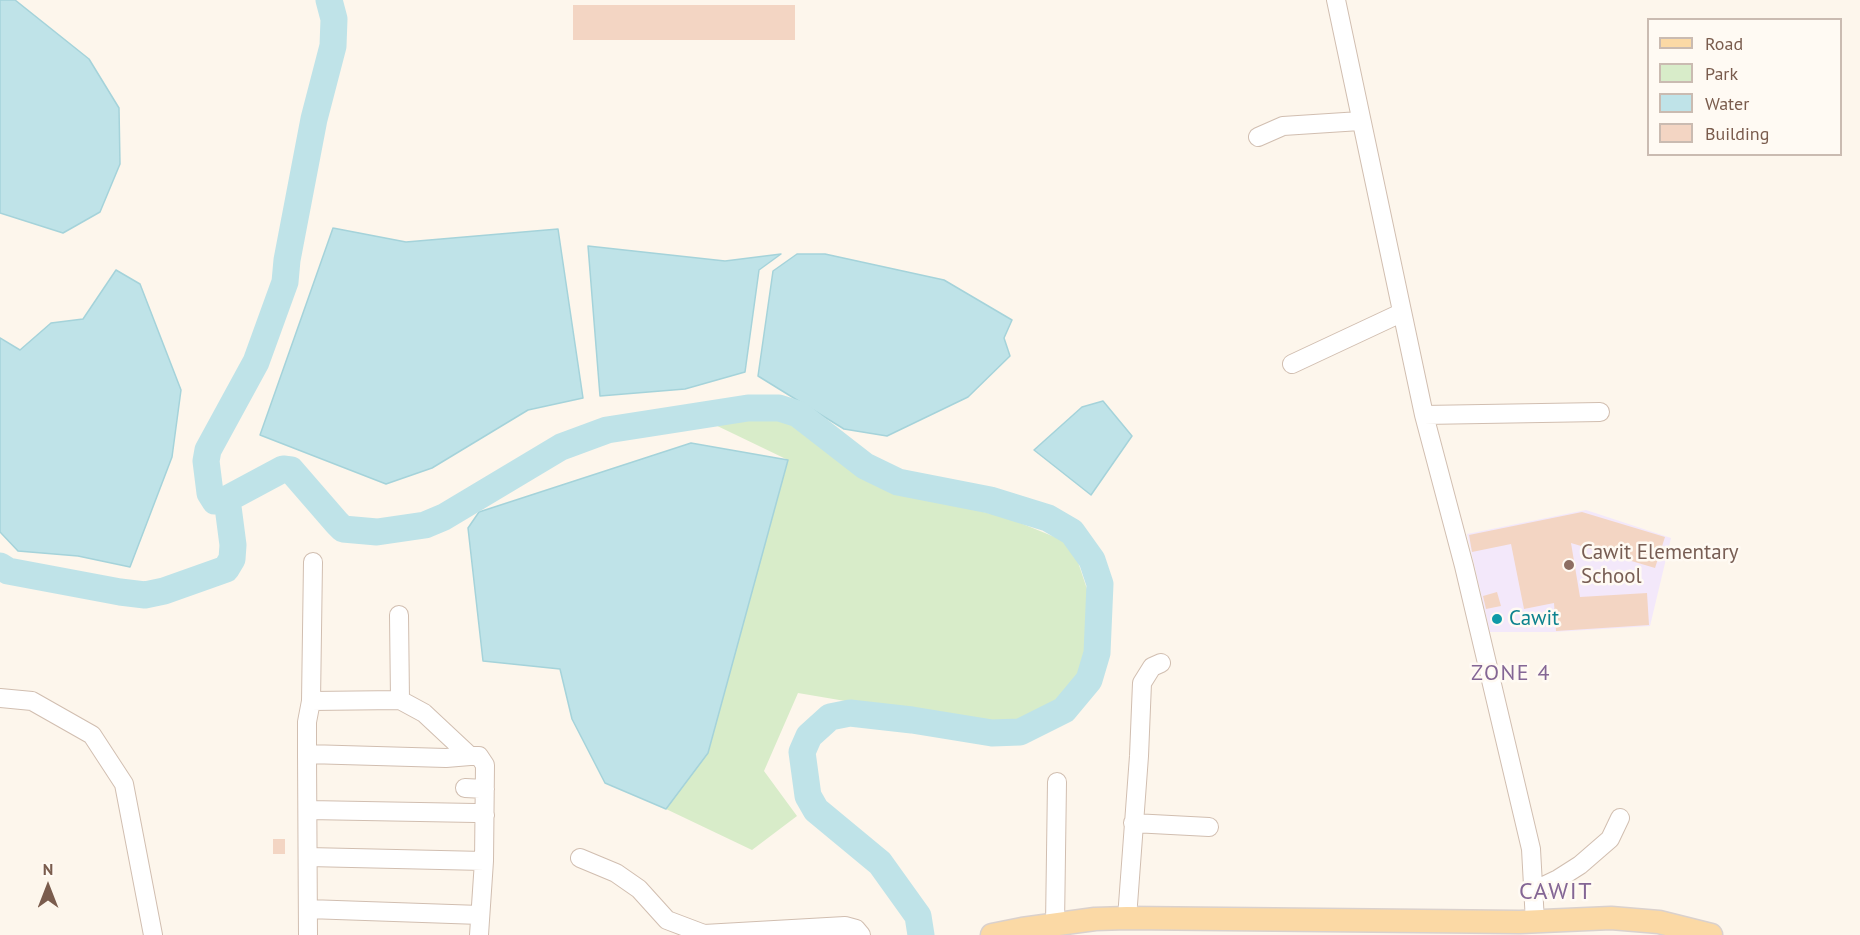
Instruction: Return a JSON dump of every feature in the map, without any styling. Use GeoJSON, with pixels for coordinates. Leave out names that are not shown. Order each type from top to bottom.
{"type":"FeatureCollection","features":[{"type":"Feature","properties":{"kind":"main road"},"geometry":{"type":"LineString","coordinates":[[992,935],[1055,925],[1094,927],[1127,918],[1535,922],[1611,918],[1659,922],[1711,935]]}},
{"type":"Feature","properties":{"kind":"street"},"geometry":{"type":"LineString","coordinates":[[1336,0],[1424,415],[1464,566],[1531,849],[1535,922]]}},
{"type":"Feature","properties":{"kind":"street"},"geometry":{"type":"LineString","coordinates":[[1258,137],[1283,126],[1360,121]]}},
{"type":"Feature","properties":{"kind":"street"},"geometry":{"type":"LineString","coordinates":[[1292,364],[1401,313]]}},
{"type":"Feature","properties":{"kind":"street"},"geometry":{"type":"LineString","coordinates":[[1424,415],[1600,412]]}},
{"type":"Feature","properties":{"kind":"street"},"geometry":{"type":"LineString","coordinates":[[308,935],[307,722],[311,702],[313,562]]}},
{"type":"Feature","properties":{"kind":"street"},"geometry":{"type":"LineString","coordinates":[[399,615],[400,700]]}},
{"type":"Feature","properties":{"kind":"street"},"geometry":{"type":"LineString","coordinates":[[1127,918],[1140,756],[1142,683],[1152,667],[1161,663]]}},
{"type":"Feature","properties":{"kind":"street"},"geometry":{"type":"LineString","coordinates":[[0,698],[32,701],[92,735],[124,784],[153,935]]}},
{"type":"Feature","properties":{"kind":"street"},"geometry":{"type":"LineString","coordinates":[[311,702],[400,700],[424,713],[470,756]]}},
{"type":"Feature","properties":{"kind":"street"},"geometry":{"type":"LineString","coordinates":[[307,754],[446,758],[479,756],[485,765],[484,861],[479,935]]}},
{"type":"Feature","properties":{"kind":"street"},"geometry":{"type":"LineString","coordinates":[[1055,925],[1057,782]]}},
{"type":"Feature","properties":{"kind":"street"},"geometry":{"type":"LineString","coordinates":[[465,788],[485,789]]}},
{"type":"Feature","properties":{"kind":"street"},"geometry":{"type":"LineString","coordinates":[[309,810],[485,815]]}},
{"type":"Feature","properties":{"kind":"street"},"geometry":{"type":"LineString","coordinates":[[1533,891],[1558,879],[1589,857],[1610,839],[1620,818]]}},
{"type":"Feature","properties":{"kind":"street"},"geometry":{"type":"LineString","coordinates":[[1133,824],[1209,827]]}},
{"type":"Feature","properties":{"kind":"street"},"geometry":{"type":"LineString","coordinates":[[308,856],[484,861]]}},
{"type":"Feature","properties":{"kind":"street"},"geometry":{"type":"LineString","coordinates":[[580,858],[616,873],[639,889],[666,920],[704,934],[845,926],[856,929],[861,935]]}},
{"type":"Feature","properties":{"kind":"street"},"geometry":{"type":"LineString","coordinates":[[308,909],[480,915]]}},
{"type":"Feature","properties":{"kind":"shaded area","name":"Cawit Elementary School"},"geometry":{"type":"Polygon","coordinates":[[[1586,510],[1671,538],[1650,626],[1554,632],[1490,632],[1467,534],[1586,510]]]}},
{"type":"Feature","properties":{"kind":"green space"},"geometry":{"type":"Polygon","coordinates":[[[756,412],[790,423],[890,489],[1008,518],[1072,544],[1092,604],[1080,681],[1031,719],[969,722],[798,693],[764,771],[797,816],[752,850],[666,809],[708,753],[788,460],[707,421],[756,412]]]}},
{"type":"Feature","properties":{"kind":"water"},"geometry":{"type":"Polygon","coordinates":[[[0,0],[15,0],[89,59],[119,108],[120,164],[100,212],[63,233],[0,213],[0,0]]]}},
{"type":"Feature","properties":{"kind":"water"},"geometry":{"type":"Polygon","coordinates":[[[333,228],[406,242],[558,229],[583,398],[528,410],[432,468],[386,484],[260,435],[333,228]]]}},
{"type":"Feature","properties":{"kind":"water"},"geometry":{"type":"Polygon","coordinates":[[[588,246],[725,261],[781,254],[759,270],[745,372],[685,389],[600,396],[588,246]]]}},
{"type":"Feature","properties":{"kind":"water"},"geometry":{"type":"Polygon","coordinates":[[[797,254],[825,254],[944,280],[1012,320],[1004,338],[1010,356],[968,397],[887,436],[844,429],[758,376],[773,271],[797,254]]]}},
{"type":"Feature","properties":{"kind":"water"},"geometry":{"type":"Polygon","coordinates":[[[116,270],[140,284],[181,390],[172,457],[130,567],[78,556],[18,551],[0,532],[0,338],[20,350],[51,323],[83,319],[116,270]]]}},
{"type":"Feature","properties":{"kind":"water"},"geometry":{"type":"Polygon","coordinates":[[[1103,401],[1132,436],[1091,495],[1034,450],[1082,407],[1103,401]]]}},
{"type":"Feature","properties":{"kind":"water"},"geometry":{"type":"Polygon","coordinates":[[[691,443],[788,460],[708,753],[666,809],[605,783],[572,719],[560,669],[483,661],[468,528],[479,512],[691,443]]]}},
{"type":"Feature","properties":{"kind":"building"},"geometry":{"type":"Polygon","coordinates":[[[573,5],[795,5],[795,40],[573,40],[573,5]]]}},
{"type":"Feature","properties":{"kind":"building"},"geometry":{"type":"Polygon","coordinates":[[[1582,512],[1665,537],[1655,568],[1571,543],[1580,597],[1647,593],[1649,625],[1556,631],[1554,603],[1524,609],[1511,544],[1472,552],[1469,535],[1582,512]]]}},
{"type":"Feature","properties":{"kind":"building"},"geometry":{"type":"Polygon","coordinates":[[[1497,592],[1501,606],[1486,609],[1483,596],[1497,592]]]}},
{"type":"Feature","properties":{"kind":"building"},"geometry":{"type":"Polygon","coordinates":[[[273,839],[285,839],[285,854],[273,854],[273,839]]]}},
{"type":"Feature","properties":{"kind":"waterway"},"geometry":{"type":"LineString","coordinates":[[329,0],[334,19],[333,46],[314,119],[287,260],[285,282],[256,362],[208,450],[206,461],[210,493],[215,501],[227,499],[283,469],[291,470],[343,529],[377,532],[425,525],[444,517],[561,447],[607,430],[748,408],[779,408],[798,414],[865,466],[898,482],[990,500],[1048,518],[1072,532],[1092,560],[1100,584],[1097,653],[1089,680],[1064,710],[1020,732],[992,733],[850,713],[830,717],[809,736],[802,752],[808,796],[816,810],[880,863],[918,916],[921,935]]}},
{"type":"Feature","properties":{"kind":"waterway"},"geometry":{"type":"LineString","coordinates":[[0,566],[8,571],[120,592],[145,595],[164,591],[226,569],[232,559],[233,545],[227,499]]}},
{"type":"Feature","properties":{"kind":"place","name":"Cawit Elementary School"},"geometry":{"type":"Point","coordinates":[1569,565]}},
{"type":"Feature","properties":{"kind":"place","name":"Cawit"},"geometry":{"type":"Point","coordinates":[1497,619]}},
{"type":"Feature","properties":{"kind":"district","name":"ZONE 4"},"geometry":{"type":"Point","coordinates":[1511,674]}},
{"type":"Feature","properties":{"kind":"district","name":"CAWIT"},"geometry":{"type":"Point","coordinates":[1556,892]}}]}
